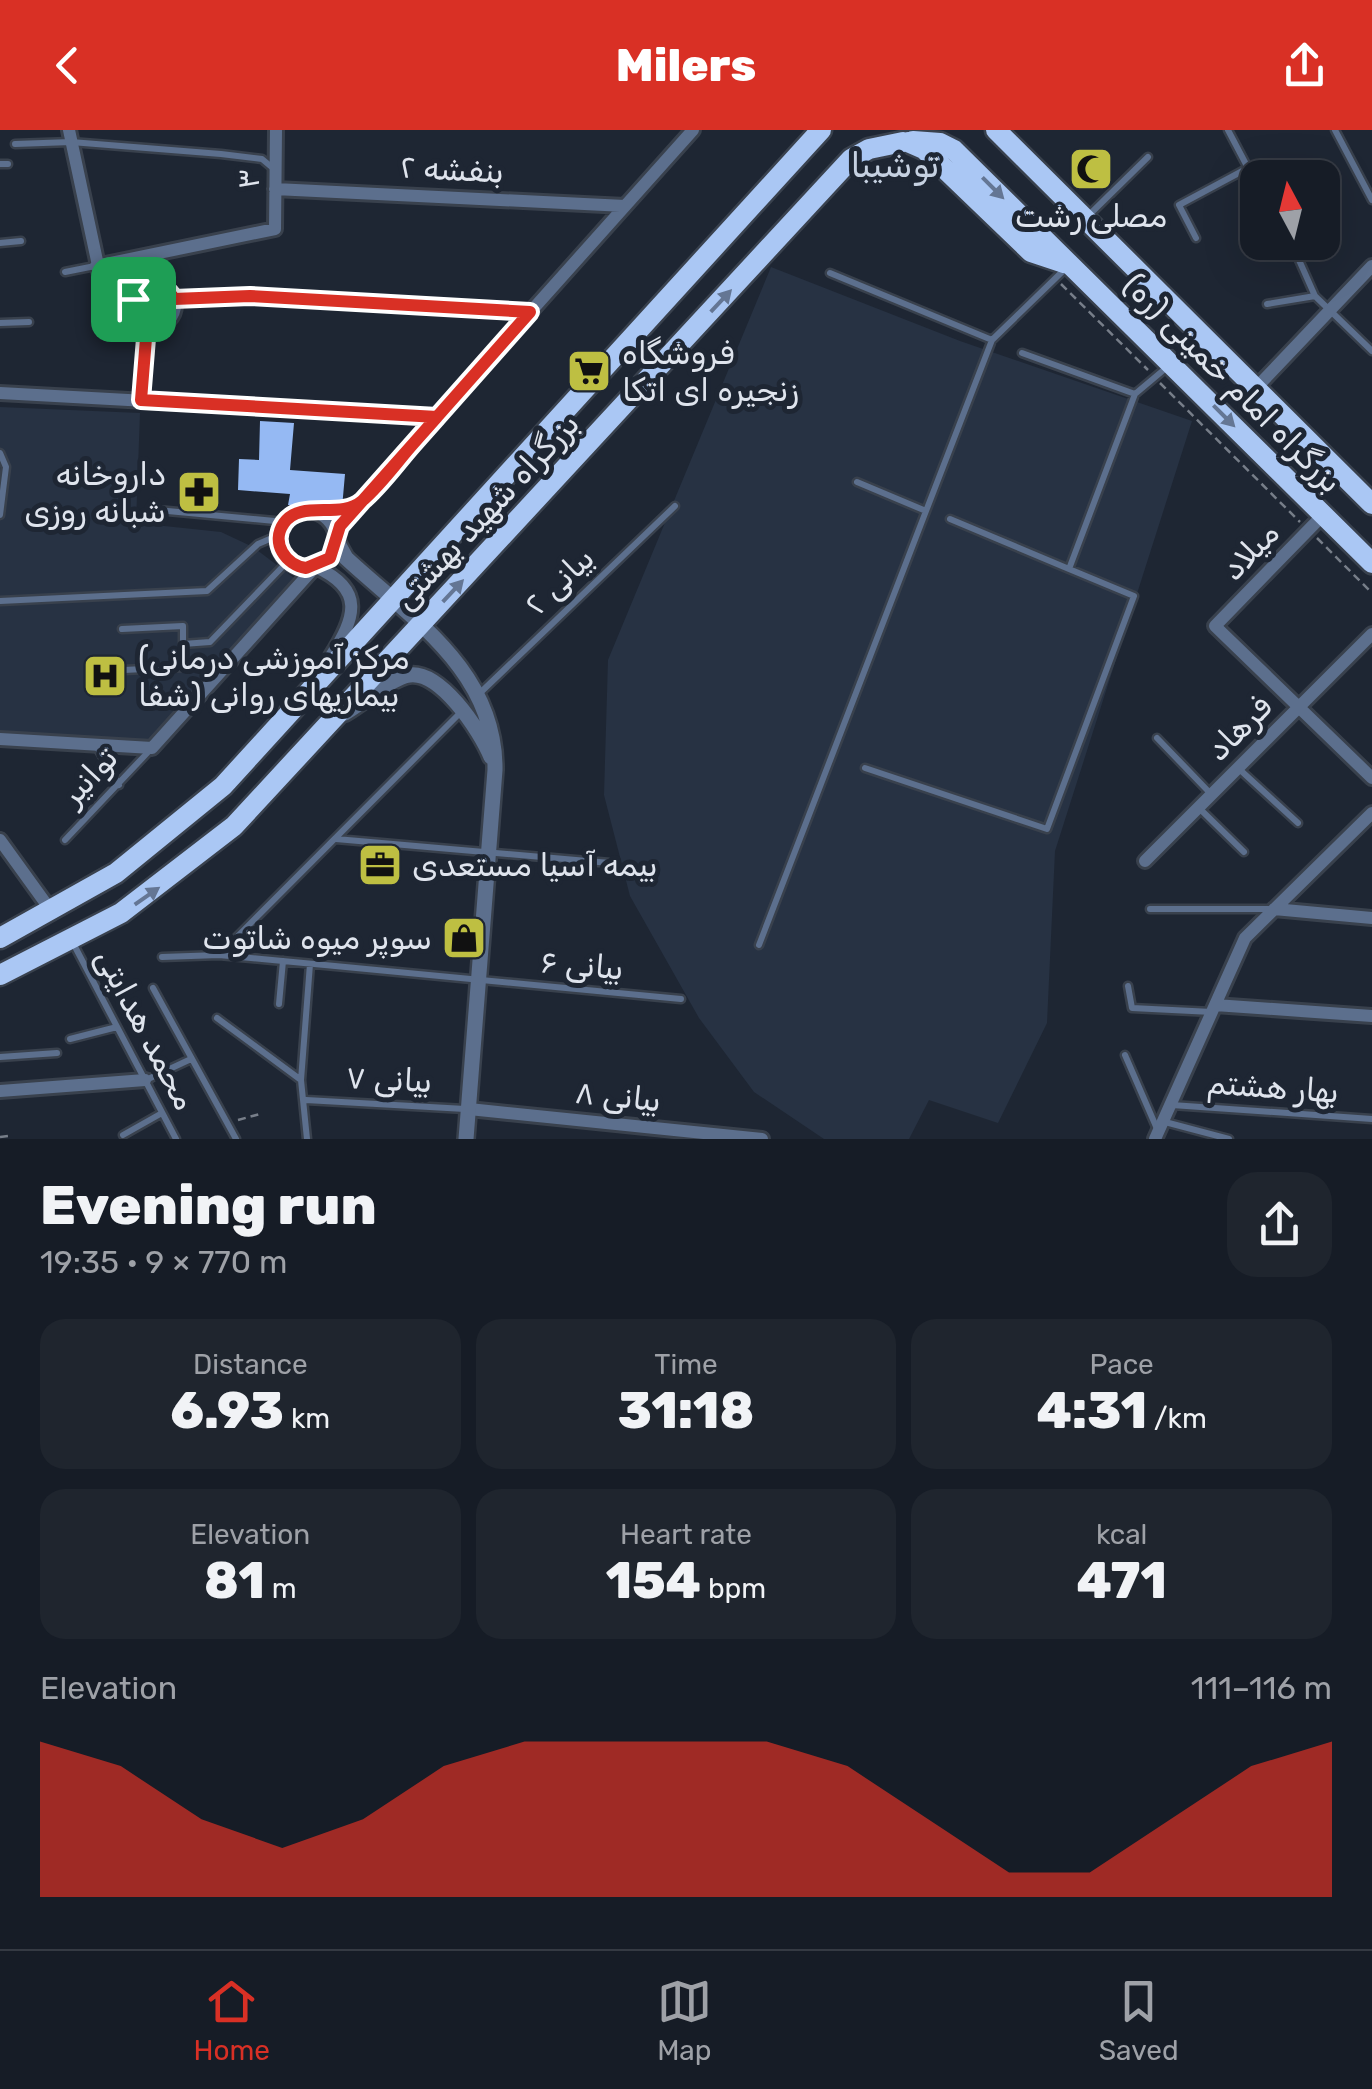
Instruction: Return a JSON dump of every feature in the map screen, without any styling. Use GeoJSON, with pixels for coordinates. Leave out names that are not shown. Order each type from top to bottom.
{"type":"FeatureCollection","features":[{"type":"Feature","properties":{"kind":"highway","name":"بزرگراه شهید بهشتی"},"geometry":{"type":"LineString","coordinates":[[0,938],[52,912],[155,845],[229,780],[821,130]]}},
{"type":"Feature","properties":{"kind":"highway"},"geometry":{"type":"LineString","coordinates":[[863,130],[924,149],[1031,252],[1070,264]]}},
{"type":"Feature","properties":{"kind":"highway","name":"بزرگراه شهید بهشتی"},"geometry":{"type":"LineString","coordinates":[[0,975],[72,942],[175,876],[256,805],[851,159],[869,149],[941,130]]}},
{"type":"Feature","properties":{"kind":"highway","name":"بزرگراه امام خمینی (ره)"},"geometry":{"type":"LineString","coordinates":[[996,130],[1372,504]]}},
{"type":"Feature","properties":{"kind":"highway","name":"بزرگراه امام خمینی (ره)"},"geometry":{"type":"LineString","coordinates":[[1070,264],[1372,563]]}},
{"type":"Feature","properties":{"kind":"highway"},"geometry":{"type":"LineString","coordinates":[[229,780],[256,805]]}},
{"type":"Feature","properties":{"kind":"street","name":"۳"},"geometry":{"type":"LineString","coordinates":[[96,266],[275,229],[276,130]]}},
{"type":"Feature","properties":{"kind":"street"},"geometry":{"type":"LineString","coordinates":[[0,739],[152,748],[315,567],[330,558],[336,538],[361,502],[693,130]]}},
{"type":"Feature","properties":{"kind":"street"},"geometry":{"type":"LineString","coordinates":[[70,136],[109,316],[120,318],[134,312]]}},
{"type":"Feature","properties":{"kind":"street","name":"بنفشه ۲"},"geometry":{"type":"LineString","coordinates":[[275,189],[626,206]]}},
{"type":"Feature","properties":{"kind":"street"},"geometry":{"type":"LineString","coordinates":[[1256,388],[1372,266]]}},
{"type":"Feature","properties":{"kind":"street"},"geometry":{"type":"LineString","coordinates":[[141,400],[147,326],[134,312],[133,299],[147,285],[164,286],[174,299]]}},
{"type":"Feature","properties":{"kind":"street"},"geometry":{"type":"LineString","coordinates":[[174,299],[250,296],[530,312]]}},
{"type":"Feature","properties":{"kind":"street"},"geometry":{"type":"LineString","coordinates":[[147,326],[169,320],[174,299]]}},
{"type":"Feature","properties":{"kind":"street"},"geometry":{"type":"LineString","coordinates":[[0,393],[437,417]]}},
{"type":"Feature","properties":{"kind":"street"},"geometry":{"type":"LineString","coordinates":[[307,695],[354,616],[348,594],[315,567],[288,561],[280,549],[282,529],[309,511],[336,511],[361,502]]}},
{"type":"Feature","properties":{"kind":"street"},"geometry":{"type":"LineString","coordinates":[[309,511],[328,520],[342,554],[465,670],[480,693],[493,732],[496,770],[466,1139]]}},
{"type":"Feature","properties":{"kind":"street","name":"میلاد"},"geometry":{"type":"LineString","coordinates":[[1300,706],[1215,626],[1324,515]]}},
{"type":"Feature","properties":{"kind":"street","name":"فرهاد"},"geometry":{"type":"LineString","coordinates":[[1145,861],[1372,634]]}},
{"type":"Feature","properties":{"kind":"street"},"geometry":{"type":"LineString","coordinates":[[334,720],[410,675],[432,680],[482,738],[496,770]]}},
{"type":"Feature","properties":{"kind":"street"},"geometry":{"type":"LineString","coordinates":[[1300,706],[1372,778]]}},
{"type":"Feature","properties":{"kind":"street"},"geometry":{"type":"LineString","coordinates":[[1159,1131],[1245,938],[1372,813]]}},
{"type":"Feature","properties":{"kind":"street"},"geometry":{"type":"LineString","coordinates":[[0,841],[52,912]]}},
{"type":"Feature","properties":{"kind":"street"},"geometry":{"type":"LineString","coordinates":[[1274,909],[1372,918]]}},
{"type":"Feature","properties":{"kind":"street"},"geometry":{"type":"LineString","coordinates":[[1214,1008],[1372,1016]]}},
{"type":"Feature","properties":{"kind":"street"},"geometry":{"type":"LineString","coordinates":[[0,1091],[145,1080]]}},
{"type":"Feature","properties":{"kind":"street","name":"بیانی ۸"},"geometry":{"type":"LineString","coordinates":[[468,1109],[762,1139]]}},
{"type":"Feature","properties":{"kind":"lane"},"geometry":{"type":"LineString","coordinates":[[1228,130],[1244,160]]}},
{"type":"Feature","properties":{"kind":"lane"},"geometry":{"type":"LineString","coordinates":[[1336,130],[1372,200]]}},
{"type":"Feature","properties":{"kind":"lane"},"geometry":{"type":"LineString","coordinates":[[15,144],[70,136],[262,158],[275,170]]}},
{"type":"Feature","properties":{"kind":"lane"},"geometry":{"type":"LineString","coordinates":[[1085,219],[1148,157]]}},
{"type":"Feature","properties":{"kind":"lane"},"geometry":{"type":"LineString","coordinates":[[1196,238],[1179,205],[1240,172]]}},
{"type":"Feature","properties":{"kind":"lane"},"geometry":{"type":"LineString","coordinates":[[0,243],[21,241]]}},
{"type":"Feature","properties":{"kind":"lane"},"geometry":{"type":"LineString","coordinates":[[1300,260],[1315,296],[1372,351]]}},
{"type":"Feature","properties":{"kind":"lane"},"geometry":{"type":"LineString","coordinates":[[759,944],[992,340],[1070,264]]}},
{"type":"Feature","properties":{"kind":"lane"},"geometry":{"type":"LineString","coordinates":[[65,272],[96,266]]}},
{"type":"Feature","properties":{"kind":"lane"},"geometry":{"type":"LineString","coordinates":[[830,272],[992,340]]}},
{"type":"Feature","properties":{"kind":"lane"},"geometry":{"type":"LineString","coordinates":[[1267,304],[1315,296]]}},
{"type":"Feature","properties":{"kind":"lane"},"geometry":{"type":"LineString","coordinates":[[0,323],[29,322]]}},
{"type":"Feature","properties":{"kind":"lane"},"geometry":{"type":"LineString","coordinates":[[1022,352],[1135,394]]}},
{"type":"Feature","properties":{"kind":"lane"},"geometry":{"type":"LineString","coordinates":[[1069,568],[1135,394],[1171,364]]}},
{"type":"Feature","properties":{"kind":"lane"},"geometry":{"type":"LineString","coordinates":[[0,453],[6,467],[0,515]]}},
{"type":"Feature","properties":{"kind":"lane"},"geometry":{"type":"LineString","coordinates":[[857,482],[926,511]]}},
{"type":"Feature","properties":{"kind":"lane","name":"بیانی ۲"},"geometry":{"type":"LineString","coordinates":[[480,693],[674,506]]}},
{"type":"Feature","properties":{"kind":"lane"},"geometry":{"type":"LineString","coordinates":[[157,510],[282,529]]}},
{"type":"Feature","properties":{"kind":"lane"},"geometry":{"type":"LineString","coordinates":[[865,768],[1046,829],[1134,596],[950,518]]}},
{"type":"Feature","properties":{"kind":"lane"},"geometry":{"type":"LineString","coordinates":[[0,600],[207,591],[258,544],[282,529]]}},
{"type":"Feature","properties":{"kind":"lane"},"geometry":{"type":"LineString","coordinates":[[183,644],[210,642],[288,561]]}},
{"type":"Feature","properties":{"kind":"lane"},"geometry":{"type":"LineString","coordinates":[[122,628],[183,626],[184,667],[124,670]]}},
{"type":"Feature","properties":{"kind":"lane"},"geometry":{"type":"LineString","coordinates":[[219,954],[462,711]]}},
{"type":"Feature","properties":{"kind":"lane"},"geometry":{"type":"LineString","coordinates":[[1157,738],[1211,794]]}},
{"type":"Feature","properties":{"kind":"lane"},"geometry":{"type":"LineString","coordinates":[[95,744],[119,785]]}},
{"type":"Feature","properties":{"kind":"lane","name":"توانیر"},"geometry":{"type":"LineString","coordinates":[[65,840],[152,748]]}},
{"type":"Feature","properties":{"kind":"lane"},"geometry":{"type":"LineString","coordinates":[[1237,768],[1298,823]]}},
{"type":"Feature","properties":{"kind":"lane"},"geometry":{"type":"LineString","coordinates":[[1198,807],[1244,852]]}},
{"type":"Feature","properties":{"kind":"lane"},"geometry":{"type":"LineString","coordinates":[[336,840],[489,856],[610,863]]}},
{"type":"Feature","properties":{"kind":"lane"},"geometry":{"type":"LineString","coordinates":[[1150,909],[1274,909]]}},
{"type":"Feature","properties":{"kind":"lane","name":"محمد هدایتی"},"geometry":{"type":"LineString","coordinates":[[72,942],[176,1139]]}},
{"type":"Feature","properties":{"kind":"lane","name":"بیانی ۶"},"geometry":{"type":"LineString","coordinates":[[162,957],[219,954],[681,999]]}},
{"type":"Feature","properties":{"kind":"lane"},"geometry":{"type":"LineString","coordinates":[[278,1004],[283,961]]}},
{"type":"Feature","properties":{"kind":"lane"},"geometry":{"type":"LineString","coordinates":[[307,1139],[301,1080],[310,964]]}},
{"type":"Feature","properties":{"kind":"lane"},"geometry":{"type":"LineString","coordinates":[[1128,986],[1132,1008],[1214,1008]]}},
{"type":"Feature","properties":{"kind":"lane"},"geometry":{"type":"LineString","coordinates":[[153,988],[236,1139]]}},
{"type":"Feature","properties":{"kind":"lane"},"geometry":{"type":"LineString","coordinates":[[217,1018],[301,1080]]}},
{"type":"Feature","properties":{"kind":"lane"},"geometry":{"type":"LineString","coordinates":[[70,1040],[117,1027]]}},
{"type":"Feature","properties":{"kind":"lane"},"geometry":{"type":"LineString","coordinates":[[0,1057],[56,1054]]}},
{"type":"Feature","properties":{"kind":"lane"},"geometry":{"type":"LineString","coordinates":[[1126,1055],[1159,1131],[1229,1139]]}},
{"type":"Feature","properties":{"kind":"lane"},"geometry":{"type":"LineString","coordinates":[[145,1080],[190,1059]]}},
{"type":"Feature","properties":{"kind":"lane","name":"بیانی ۷"},"geometry":{"type":"LineString","coordinates":[[306,1100],[468,1109]]}},
{"type":"Feature","properties":{"kind":"lane","name":"بهار هشتم"},"geometry":{"type":"LineString","coordinates":[[1171,1105],[1372,1119]]}},
{"type":"Feature","properties":{"kind":"lane"},"geometry":{"type":"LineString","coordinates":[[124,1136],[162,1113]]}},
{"type":"Feature","properties":{"kind":"path"},"geometry":{"type":"LineString","coordinates":[[227,1124],[260,1114]]}},
{"type":"Feature","properties":{"kind":"path"},"geometry":{"type":"LineString","coordinates":[[0,1137],[8,1136]]}},
{"type":"Feature","properties":{"kind":"shaded area"},"geometry":{"type":"Polygon","coordinates":[[[771,267],[960,341],[1192,421],[1055,851],[1047,1023],[998,1123],[929,1100],[909,1139],[824,1139],[754,1092],[699,1018],[630,896],[604,795],[608,660],[771,267]]]}},
{"type":"Feature","properties":{"kind":"shaded area"},"geometry":{"type":"Polygon","coordinates":[[[0,407],[140,413],[136,523],[221,532],[253,547],[298,581],[148,741],[0,731],[0,407]]]}},
{"type":"Feature","properties":{"kind":"building"},"geometry":{"type":"Polygon","coordinates":[[[260,421],[294,423],[290,470],[345,474],[342,508],[288,505],[290,494],[238,490],[239,459],[259,460],[260,421]]]}},
{"type":"Feature","properties":{"kind":"place","name":"مصلی رشت"},"geometry":{"type":"Point","coordinates":[1091,169]}},
{"type":"Feature","properties":{"kind":"place","name":"فروشگاه زنجیره ای اتکا"},"geometry":{"type":"Point","coordinates":[589,371]}},
{"type":"Feature","properties":{"kind":"place","name":"داروخانه شبانه روزی"},"geometry":{"type":"Point","coordinates":[199,492]}},
{"type":"Feature","properties":{"kind":"place","name":"(مرکز آموزشی درمانی بیماریهای روانی (شفا"},"geometry":{"type":"Point","coordinates":[105,676]}},
{"type":"Feature","properties":{"kind":"place","name":"بیمه آسیا مستعدی"},"geometry":{"type":"Point","coordinates":[380,865]}},
{"type":"Feature","properties":{"kind":"place","name":"سوپر میوه شاتوت"},"geometry":{"type":"Point","coordinates":[464,938]}},
{"type":"Feature","properties":{"kind":"district","name":"توشیبا"},"geometry":{"type":"Point","coordinates":[895,165]}},
{"type":"Feature","properties":{"kind":"route"},"geometry":{"type":"LineString","coordinates":[[133,299],[135,315],[147,326],[141,400],[437,417],[340,526],[330,558],[306,568],[292,564],[282,553],[279,539],[285,522],[299,512],[336,511],[361,502],[437,417],[530,312],[250,296],[174,299],[164,286],[154,284],[141,288],[133,299]]}}]}
